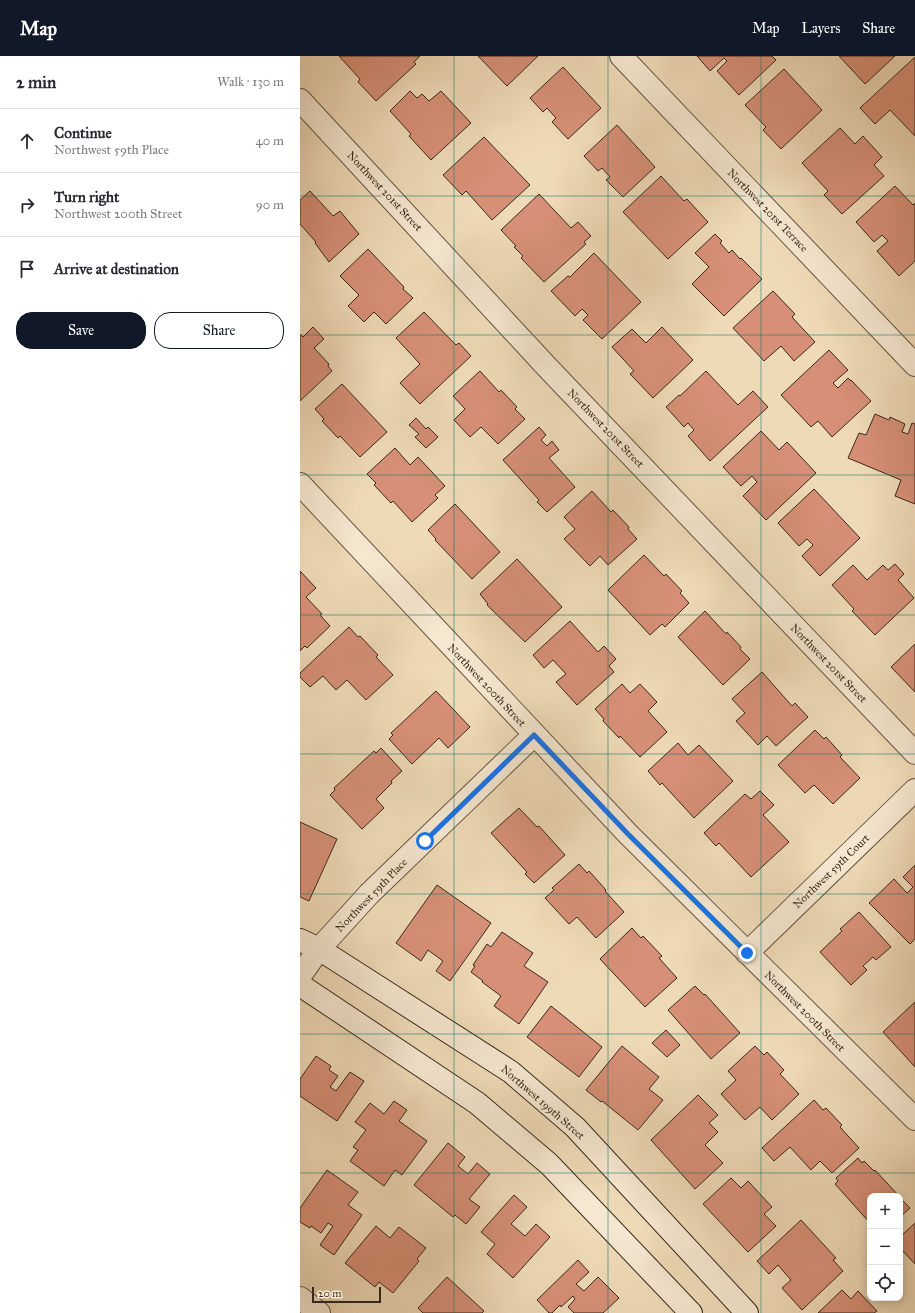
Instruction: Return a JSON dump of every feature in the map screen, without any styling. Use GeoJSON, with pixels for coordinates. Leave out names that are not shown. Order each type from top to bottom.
{"type":"FeatureCollection","features":[{"type":"Feature","properties":{"kind":"street","name":"Northwest 201st Terrace"},"geometry":{"type":"LineString","coordinates":[[621,56],[915,364]]}},
{"type":"Feature","properties":{"kind":"street","name":"Northwest 201st Street"},"geometry":{"type":"LineString","coordinates":[[300,100],[548,367],[915,753]]}},
{"type":"Feature","properties":{"kind":"street","name":"Northwest 200th Street"},"geometry":{"type":"LineString","coordinates":[[303,493],[628,834],[915,1119]]}},
{"type":"Feature","properties":{"kind":"street","name":"Northwest 59th Place"},"geometry":{"type":"LineString","coordinates":[[300,976],[320,949],[369,894],[534,735]]}},
{"type":"Feature","properties":{"kind":"street","name":"Northwest 59th Court"},"geometry":{"type":"LineString","coordinates":[[747,953],[915,790]]}},
{"type":"Feature","properties":{"kind":"street","name":"Northwest 199th Street"},"geometry":{"type":"LineString","coordinates":[[300,940],[320,949],[511,1072],[575,1127],[747,1313]]}},
{"type":"Feature","properties":{"kind":"street"},"geometry":{"type":"LineString","coordinates":[[300,985],[477,1103],[549,1164],[691,1313]]}},
{"type":"Feature","properties":{"kind":"street"},"geometry":{"type":"LineString","coordinates":[[300,1298],[319,1313]]}},
{"type":"Feature","properties":{"kind":"building"},"geometry":{"type":"Polygon","coordinates":[[[339,56],[420,56],[414,62],[416,64],[376,101],[358,82],[360,79],[339,56]]]}},
{"type":"Feature","properties":{"kind":"building"},"geometry":{"type":"Polygon","coordinates":[[[478,56],[538,56],[507,86],[478,56]]]}},
{"type":"Feature","properties":{"kind":"building"},"geometry":{"type":"Polygon","coordinates":[[[697,56],[772,56],[776,60],[739,95],[717,71],[727,61],[724,58],[710,71],[697,56]]]}},
{"type":"Feature","properties":{"kind":"building"},"geometry":{"type":"Polygon","coordinates":[[[839,56],[895,56],[865,84],[839,56]]]}},
{"type":"Feature","properties":{"kind":"building"},"geometry":{"type":"Polygon","coordinates":[[[915,57],[915,136],[890,110],[875,124],[860,108],[915,57]]]}},
{"type":"Feature","properties":{"kind":"building"},"geometry":{"type":"Polygon","coordinates":[[[563,67],[601,108],[568,139],[552,122],[556,118],[547,108],[543,112],[530,98],[563,67]]]}},
{"type":"Feature","properties":{"kind":"building"},"geometry":{"type":"Polygon","coordinates":[[[784,69],[822,110],[781,149],[763,130],[766,127],[745,105],[784,69]]]}},
{"type":"Feature","properties":{"kind":"building"},"geometry":{"type":"Polygon","coordinates":[[[410,91],[417,98],[422,94],[429,101],[441,91],[471,123],[431,160],[409,136],[411,134],[390,111],[410,91]]]}},
{"type":"Feature","properties":{"kind":"building"},"geometry":{"type":"Polygon","coordinates":[[[617,125],[655,167],[623,197],[606,180],[610,177],[602,168],[598,171],[584,156],[617,125]]]}},
{"type":"Feature","properties":{"kind":"building"},"geometry":{"type":"Polygon","coordinates":[[[840,128],[855,144],[863,136],[882,157],[874,165],[884,176],[842,214],[824,195],[828,191],[802,163],[840,128]]]}},
{"type":"Feature","properties":{"kind":"building"},"geometry":{"type":"Polygon","coordinates":[[[484,137],[530,185],[492,220],[466,191],[462,195],[443,175],[484,137]]]}},
{"type":"Feature","properties":{"kind":"building"},"geometry":{"type":"Polygon","coordinates":[[[661,176],[684,201],[687,199],[708,222],[668,259],[623,212],[661,176]]]}},
{"type":"Feature","properties":{"kind":"building"},"geometry":{"type":"Polygon","coordinates":[[[895,186],[913,205],[915,203],[915,261],[899,276],[877,251],[888,241],[882,235],[874,242],[856,222],[895,186]]]}},
{"type":"Feature","properties":{"kind":"building"},"geometry":{"type":"Polygon","coordinates":[[[310,191],[333,216],[340,211],[359,234],[329,262],[315,243],[316,242],[300,224],[300,200],[310,191]]]}},
{"type":"Feature","properties":{"kind":"building"},"geometry":{"type":"Polygon","coordinates":[[[539,194],[571,228],[578,222],[591,236],[584,242],[586,244],[544,282],[521,258],[523,256],[514,247],[516,246],[501,230],[539,194]]]}},
{"type":"Feature","properties":{"kind":"building"},"geometry":{"type":"Polygon","coordinates":[[[715,234],[722,241],[720,243],[729,253],[732,250],[762,279],[724,316],[692,284],[709,267],[695,253],[715,234]]]}},
{"type":"Feature","properties":{"kind":"building"},"geometry":{"type":"Polygon","coordinates":[[[368,249],[404,287],[403,289],[413,298],[386,324],[374,312],[364,322],[348,306],[359,295],[340,276],[368,249]]]}},
{"type":"Feature","properties":{"kind":"building"},"geometry":{"type":"Polygon","coordinates":[[[594,253],[641,302],[602,339],[583,320],[588,315],[582,309],[575,316],[551,291],[568,276],[570,277],[594,253]]]}},
{"type":"Feature","properties":{"kind":"building"},"geometry":{"type":"Polygon","coordinates":[[[773,291],[795,314],[792,317],[815,342],[794,361],[781,346],[764,361],[733,328],[773,291]]]}},
{"type":"Feature","properties":{"kind":"building"},"geometry":{"type":"Polygon","coordinates":[[[424,312],[456,345],[459,343],[471,356],[420,404],[400,383],[420,364],[396,338],[424,312]]]}},
{"type":"Feature","properties":{"kind":"building"},"geometry":{"type":"Polygon","coordinates":[[[313,327],[324,339],[314,348],[329,364],[328,366],[332,371],[300,401],[300,334],[303,337],[313,327]]]}},
{"type":"Feature","properties":{"kind":"building"},"geometry":{"type":"Polygon","coordinates":[[[662,327],[693,360],[653,398],[630,374],[634,371],[612,347],[632,329],[646,343],[662,327]]]}},
{"type":"Feature","properties":{"kind":"building"},"geometry":{"type":"Polygon","coordinates":[[[829,350],[848,370],[833,383],[838,388],[848,378],[871,401],[832,437],[818,421],[811,427],[781,395],[829,350]]]}},
{"type":"Feature","properties":{"kind":"building"},"geometry":{"type":"Polygon","coordinates":[[[480,371],[499,392],[501,390],[517,407],[515,409],[525,419],[498,444],[481,427],[470,437],[454,420],[465,409],[453,396],[480,371]]]}},
{"type":"Feature","properties":{"kind":"building"},"geometry":{"type":"Polygon","coordinates":[[[706,371],[738,405],[753,391],[768,407],[710,461],[688,436],[694,430],[688,423],[684,427],[666,407],[706,371]]]}},
{"type":"Feature","properties":{"kind":"building"},"geometry":{"type":"Polygon","coordinates":[[[342,384],[387,432],[360,457],[340,436],[338,438],[322,421],[324,419],[315,409],[342,384]]]}},
{"type":"Feature","properties":{"kind":"building"},"geometry":{"type":"Polygon","coordinates":[[[875,414],[889,420],[890,417],[905,424],[902,432],[908,434],[912,423],[915,424],[915,504],[895,496],[901,480],[848,458],[859,433],[866,435],[875,414]]]}},
{"type":"Feature","properties":{"kind":"building"},"geometry":{"type":"Polygon","coordinates":[[[416,418],[426,429],[428,427],[438,437],[426,448],[415,437],[419,434],[409,425],[416,418]]]}},
{"type":"Feature","properties":{"kind":"building"},"geometry":{"type":"Polygon","coordinates":[[[539,427],[546,435],[541,440],[547,446],[552,441],[559,450],[549,458],[575,487],[547,512],[537,502],[539,500],[503,460],[539,427]]]}},
{"type":"Feature","properties":{"kind":"building"},"geometry":{"type":"Polygon","coordinates":[[[761,431],[779,450],[787,442],[816,473],[766,520],[743,496],[757,482],[752,476],[741,486],[723,467],[761,431]]]}},
{"type":"Feature","properties":{"kind":"building"},"geometry":{"type":"Polygon","coordinates":[[[395,448],[410,465],[418,457],[445,486],[435,495],[438,498],[412,522],[393,501],[391,503],[374,485],[376,483],[367,474],[395,448]]]}},
{"type":"Feature","properties":{"kind":"building"},"geometry":{"type":"Polygon","coordinates":[[[814,489],[860,538],[820,576],[802,556],[813,545],[807,539],[799,546],[778,523],[814,489]]]}},
{"type":"Feature","properties":{"kind":"building"},"geometry":{"type":"Polygon","coordinates":[[[592,491],[611,512],[613,510],[629,527],[628,529],[637,539],[608,565],[600,556],[590,566],[564,539],[575,529],[564,517],[592,491]]]}},
{"type":"Feature","properties":{"kind":"building"},"geometry":{"type":"Polygon","coordinates":[[[455,504],[500,552],[472,579],[435,540],[436,539],[428,530],[455,504]]]}},
{"type":"Feature","properties":{"kind":"building"},"geometry":{"type":"Polygon","coordinates":[[[644,555],[664,576],[666,574],[682,591],[680,593],[689,603],[665,627],[662,624],[650,635],[608,590],[644,555]]]}},
{"type":"Feature","properties":{"kind":"building"},"geometry":{"type":"Polygon","coordinates":[[[517,559],[562,607],[525,642],[487,605],[488,604],[480,594],[517,559]]]}},
{"type":"Feature","properties":{"kind":"building"},"geometry":{"type":"Polygon","coordinates":[[[895,564],[904,574],[898,580],[914,598],[875,635],[852,611],[854,609],[832,585],[853,565],[867,580],[883,565],[888,570],[895,564]]]}},
{"type":"Feature","properties":{"kind":"building"},"geometry":{"type":"Polygon","coordinates":[[[300,571],[316,588],[306,597],[322,614],[320,615],[330,626],[307,648],[305,646],[300,651],[300,571]]]}},
{"type":"Feature","properties":{"kind":"building"},"geometry":{"type":"Polygon","coordinates":[[[705,611],[726,634],[727,632],[750,659],[723,685],[678,637],[705,611]]]}},
{"type":"Feature","properties":{"kind":"building"},"geometry":{"type":"Polygon","coordinates":[[[570,621],[598,652],[604,646],[616,659],[609,666],[614,672],[577,705],[556,682],[566,674],[553,660],[544,668],[533,655],[570,621]]]}},
{"type":"Feature","properties":{"kind":"building"},"geometry":{"type":"Polygon","coordinates":[[[349,627],[378,655],[376,657],[393,675],[366,700],[347,680],[336,690],[323,676],[310,687],[300,677],[300,673],[349,627]]]}},
{"type":"Feature","properties":{"kind":"building"},"geometry":{"type":"Polygon","coordinates":[[[915,644],[915,692],[891,667],[915,644]]]}},
{"type":"Feature","properties":{"kind":"building"},"geometry":{"type":"Polygon","coordinates":[[[762,672],[792,706],[795,703],[808,717],[776,746],[767,736],[758,745],[736,721],[745,713],[732,699],[762,672]]]}},
{"type":"Feature","properties":{"kind":"building"},"geometry":{"type":"Polygon","coordinates":[[[622,684],[630,693],[640,684],[657,702],[648,711],[667,732],[640,757],[603,721],[604,719],[595,709],[622,684]]]}},
{"type":"Feature","properties":{"kind":"building"},"geometry":{"type":"Polygon","coordinates":[[[436,691],[470,727],[448,748],[439,738],[412,764],[389,739],[393,735],[391,733],[436,691]]]}},
{"type":"Feature","properties":{"kind":"building"},"geometry":{"type":"Polygon","coordinates":[[[815,730],[824,739],[826,737],[842,755],[840,757],[860,778],[833,804],[814,785],[805,793],[778,765],[815,730]]]}},
{"type":"Feature","properties":{"kind":"building"},"geometry":{"type":"Polygon","coordinates":[[[678,743],[688,755],[699,745],[733,781],[694,818],[662,783],[660,785],[648,771],[678,743]]]}},
{"type":"Feature","properties":{"kind":"building"},"geometry":{"type":"Polygon","coordinates":[[[381,748],[402,771],[391,781],[392,783],[376,799],[384,808],[362,829],[330,795],[335,790],[334,788],[374,751],[376,753],[381,748]]]}},
{"type":"Feature","properties":{"kind":"building"},"geometry":{"type":"Polygon","coordinates":[[[760,791],[774,805],[763,815],[789,842],[751,877],[719,843],[716,846],[704,833],[745,794],[751,799],[760,791]]]}},
{"type":"Feature","properties":{"kind":"building"},"geometry":{"type":"Polygon","coordinates":[[[519,808],[537,827],[539,826],[565,855],[534,883],[525,874],[527,872],[491,833],[519,808]]]}},
{"type":"Feature","properties":{"kind":"building"},"geometry":{"type":"Polygon","coordinates":[[[300,822],[337,839],[309,901],[300,897],[300,822]]]}},
{"type":"Feature","properties":{"kind":"building"},"geometry":{"type":"Polygon","coordinates":[[[579,864],[587,873],[589,871],[624,912],[596,938],[577,917],[569,924],[545,898],[554,890],[552,888],[579,864]]]}},
{"type":"Feature","properties":{"kind":"building"},"geometry":{"type":"Polygon","coordinates":[[[915,865],[915,939],[910,944],[869,903],[894,879],[907,893],[913,887],[903,877],[915,865]]]}},
{"type":"Feature","properties":{"kind":"building"},"geometry":{"type":"Polygon","coordinates":[[[437,885],[491,923],[450,981],[436,971],[443,961],[428,950],[421,961],[396,943],[437,885]]]}},
{"type":"Feature","properties":{"kind":"building"},"geometry":{"type":"Polygon","coordinates":[[[859,912],[891,947],[876,960],[873,957],[863,966],[867,970],[851,985],[820,952],[842,931],[840,929],[859,912]]]}},
{"type":"Feature","properties":{"kind":"building"},"geometry":{"type":"Polygon","coordinates":[[[632,928],[641,938],[643,936],[662,956],[659,958],[677,978],[645,1007],[600,959],[632,928]]]}},
{"type":"Feature","properties":{"kind":"building"},"geometry":{"type":"Polygon","coordinates":[[[502,932],[533,953],[524,966],[548,982],[519,1024],[494,1006],[501,996],[471,972],[475,966],[473,965],[487,944],[491,947],[502,932]]]}},
{"type":"Feature","properties":{"kind":"building"},"geometry":{"type":"Polygon","coordinates":[[[695,986],[704,995],[705,994],[740,1033],[711,1059],[668,1010],[695,986]]]}},
{"type":"Feature","properties":{"kind":"building"},"geometry":{"type":"Polygon","coordinates":[[[915,1002],[915,1067],[883,1032],[915,1002]]]}},
{"type":"Feature","properties":{"kind":"building"},"geometry":{"type":"Polygon","coordinates":[[[551,1006],[602,1047],[579,1077],[527,1037],[551,1006]]]}},
{"type":"Feature","properties":{"kind":"building"},"geometry":{"type":"Polygon","coordinates":[[[666,1030],[680,1045],[667,1057],[652,1043],[666,1030]]]}},
{"type":"Feature","properties":{"kind":"building"},"geometry":{"type":"Polygon","coordinates":[[[622,1046],[659,1077],[649,1089],[663,1100],[638,1130],[586,1090],[622,1046]]]}},
{"type":"Feature","properties":{"kind":"building"},"geometry":{"type":"Polygon","coordinates":[[[755,1046],[764,1055],[767,1052],[784,1070],[780,1074],[799,1094],[772,1120],[760,1107],[745,1120],[721,1094],[736,1080],[728,1071],[755,1046]]]}},
{"type":"Feature","properties":{"kind":"building"},"geometry":{"type":"Polygon","coordinates":[[[316,1056],[331,1066],[329,1070],[338,1076],[330,1087],[336,1091],[350,1072],[364,1081],[337,1121],[300,1096],[300,1079],[316,1056]]]}},
{"type":"Feature","properties":{"kind":"building"},"geometry":{"type":"Polygon","coordinates":[[[698,1095],[718,1115],[709,1123],[718,1132],[705,1145],[723,1163],[695,1189],[651,1140],[698,1095]]]}},
{"type":"Feature","properties":{"kind":"building"},"geometry":{"type":"Polygon","coordinates":[[[814,1100],[823,1110],[826,1108],[842,1125],[840,1127],[859,1148],[832,1173],[820,1161],[811,1170],[790,1147],[774,1161],[762,1148],[814,1100]]]}},
{"type":"Feature","properties":{"kind":"building"},"geometry":{"type":"Polygon","coordinates":[[[394,1101],[407,1110],[399,1121],[427,1141],[402,1175],[395,1170],[384,1186],[350,1161],[358,1150],[353,1147],[366,1130],[355,1122],[370,1103],[384,1114],[394,1101]]]}},
{"type":"Feature","properties":{"kind":"building"},"geometry":{"type":"Polygon","coordinates":[[[448,1143],[465,1157],[458,1166],[468,1174],[477,1163],[490,1174],[469,1199],[480,1207],[466,1224],[455,1215],[453,1217],[414,1185],[448,1143]]]}},
{"type":"Feature","properties":{"kind":"building"},"geometry":{"type":"Polygon","coordinates":[[[858,1158],[862,1163],[864,1161],[874,1171],[875,1170],[896,1193],[867,1193],[867,1220],[835,1184],[838,1181],[836,1178],[858,1158]]]}},
{"type":"Feature","properties":{"kind":"building"},"geometry":{"type":"Polygon","coordinates":[[[327,1170],[358,1192],[348,1205],[362,1215],[334,1255],[320,1245],[333,1226],[328,1223],[321,1233],[311,1226],[310,1228],[300,1222],[300,1208],[327,1170]]]}},
{"type":"Feature","properties":{"kind":"building"},"geometry":{"type":"Polygon","coordinates":[[[731,1178],[741,1188],[748,1181],[772,1207],[764,1214],[776,1226],[748,1252],[703,1204],[731,1178]]]}},
{"type":"Feature","properties":{"kind":"building"},"geometry":{"type":"Polygon","coordinates":[[[514,1195],[527,1207],[511,1224],[525,1236],[536,1224],[550,1237],[513,1278],[487,1254],[495,1244],[481,1232],[514,1195]]]}},
{"type":"Feature","properties":{"kind":"building"},"geometry":{"type":"Polygon","coordinates":[[[903,1201],[910,1208],[903,1214],[903,1201]]]}},
{"type":"Feature","properties":{"kind":"building"},"geometry":{"type":"Polygon","coordinates":[[[801,1220],[836,1258],[833,1260],[843,1271],[802,1310],[782,1288],[791,1280],[778,1265],[769,1274],[757,1261],[801,1220]]]}},
{"type":"Feature","properties":{"kind":"building"},"geometry":{"type":"Polygon","coordinates":[[[915,1223],[915,1264],[903,1251],[903,1234],[915,1223]]]}},
{"type":"Feature","properties":{"kind":"building"},"geometry":{"type":"Polygon","coordinates":[[[376,1226],[390,1238],[399,1227],[426,1248],[417,1259],[419,1261],[393,1293],[379,1282],[375,1287],[345,1263],[376,1226]]]}},
{"type":"Feature","properties":{"kind":"building"},"geometry":{"type":"Polygon","coordinates":[[[578,1260],[589,1272],[576,1284],[584,1291],[598,1277],[619,1298],[603,1313],[574,1313],[568,1307],[575,1299],[573,1296],[561,1307],[560,1305],[552,1313],[549,1313],[537,1300],[578,1260]]]}},
{"type":"Feature","properties":{"kind":"building"},"geometry":{"type":"Polygon","coordinates":[[[447,1277],[484,1311],[482,1313],[423,1313],[418,1308],[447,1277]]]}},
{"type":"Feature","properties":{"kind":"building"},"geometry":{"type":"Polygon","coordinates":[[[842,1290],[851,1299],[858,1291],[877,1311],[874,1313],[818,1313],[842,1290]]]}},
{"type":"Feature","properties":{"kind":"route"},"geometry":{"type":"LineString","coordinates":[[425,841],[534,735],[628,834],[747,953]]}}]}
